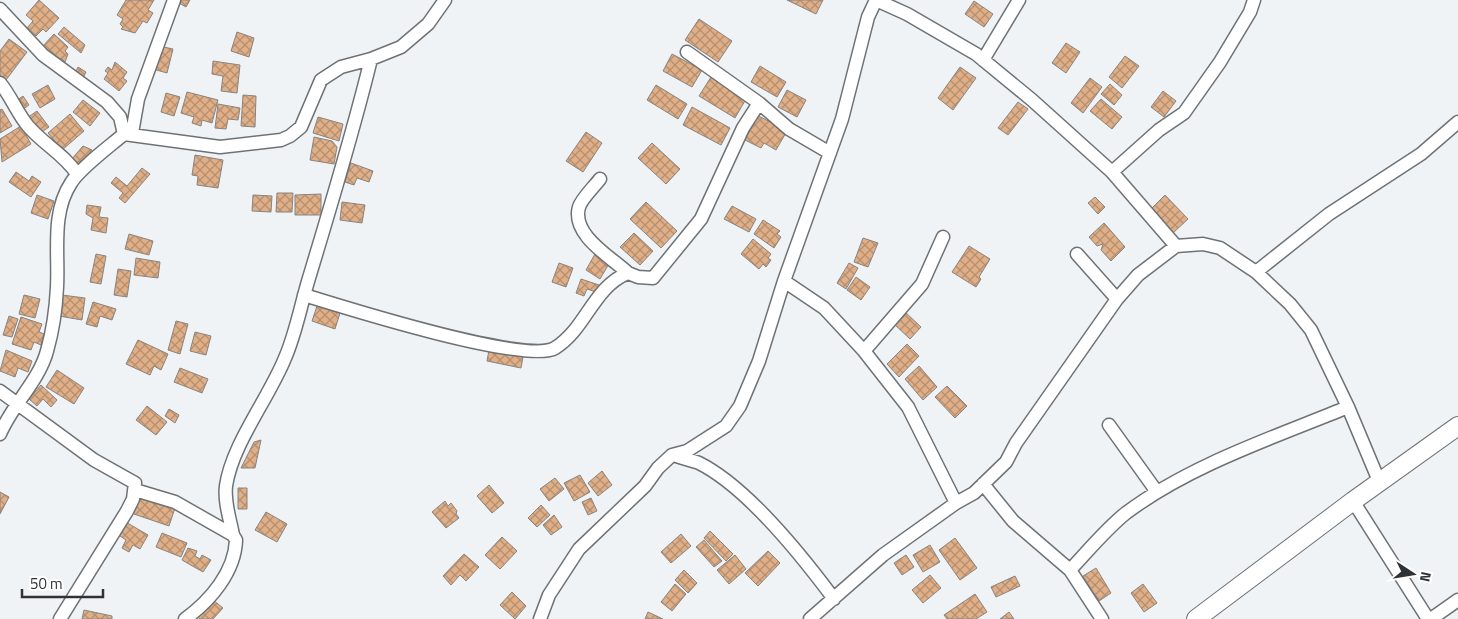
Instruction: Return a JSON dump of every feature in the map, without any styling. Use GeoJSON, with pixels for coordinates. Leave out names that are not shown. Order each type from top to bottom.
{"type":"FeatureCollection","features":[{"type":"Feature","properties":{"kind":"main road"},"geometry":{"type":"LineString","coordinates":[[1196,619],[1353,500],[1458,426]]}},
{"type":"Feature","properties":{"kind":"street"},"geometry":{"type":"LineString","coordinates":[[4,0],[0,8],[43,55],[107,102],[120,117],[128,134]]}},
{"type":"Feature","properties":{"kind":"street"},"geometry":{"type":"LineString","coordinates":[[0,434],[36,374],[48,346],[57,288],[57,224],[61,205],[69,184],[77,174],[128,134],[138,99],[174,0]]}},
{"type":"Feature","properties":{"kind":"street"},"geometry":{"type":"LineString","coordinates":[[128,134],[220,147],[281,140],[290,136],[301,127],[322,80],[341,67],[371,59],[401,47],[428,24],[445,0]]}},
{"type":"Feature","properties":{"kind":"street"},"geometry":{"type":"LineString","coordinates":[[540,619],[549,596],[579,549],[645,486],[658,468],[672,455],[687,451],[726,426],[740,406],[759,361],[784,281],[842,119],[868,17],[876,0],[907,14],[983,60],[1032,100],[1112,172],[1176,246]]}},
{"type":"Feature","properties":{"kind":"street"},"geometry":{"type":"LineString","coordinates":[[983,60],[1019,0]]}},
{"type":"Feature","properties":{"kind":"street"},"geometry":{"type":"LineString","coordinates":[[1112,172],[1159,130],[1184,113],[1220,62],[1250,12],[1254,0]]}},
{"type":"Feature","properties":{"kind":"street"},"geometry":{"type":"LineString","coordinates":[[687,52],[759,103],[789,129],[830,153]]}},
{"type":"Feature","properties":{"kind":"street"},"geometry":{"type":"LineString","coordinates":[[185,619],[211,596],[229,570],[236,549],[226,486],[244,437],[286,358],[326,227],[338,175],[351,141],[371,59]]}},
{"type":"Feature","properties":{"kind":"street"},"geometry":{"type":"LineString","coordinates":[[0,83],[26,124],[44,144],[68,161],[77,174]]}},
{"type":"Feature","properties":{"kind":"street"},"geometry":{"type":"LineString","coordinates":[[600,179],[579,207],[580,226],[594,244],[628,273],[638,277],[653,278],[701,219],[743,128],[759,103]]}},
{"type":"Feature","properties":{"kind":"street"},"geometry":{"type":"LineString","coordinates":[[1256,272],[1329,214],[1421,154],[1458,122]]}},
{"type":"Feature","properties":{"kind":"street"},"geometry":{"type":"LineString","coordinates":[[864,352],[922,284],[943,238]]}},
{"type":"Feature","properties":{"kind":"street"},"geometry":{"type":"LineString","coordinates":[[810,619],[883,555],[956,503],[974,493],[1006,462],[1016,443],[1117,299],[1138,275],[1176,246],[1203,244],[1220,248],[1256,272],[1290,304],[1311,330],[1348,407],[1380,481]]}},
{"type":"Feature","properties":{"kind":"street"},"geometry":{"type":"LineString","coordinates":[[1077,254],[1117,299]]}},
{"type":"Feature","properties":{"kind":"street"},"geometry":{"type":"LineString","coordinates":[[304,295],[399,324],[534,353],[554,349],[568,336],[604,288],[615,278],[628,273]]}},
{"type":"Feature","properties":{"kind":"street"},"geometry":{"type":"LineString","coordinates":[[784,281],[824,308],[864,352],[908,407],[956,503]]}},
{"type":"Feature","properties":{"kind":"street"},"geometry":{"type":"LineString","coordinates":[[0,391],[94,460],[129,479],[134,484],[136,490],[127,511],[60,619]]}},
{"type":"Feature","properties":{"kind":"street"},"geometry":{"type":"LineString","coordinates":[[1070,570],[1124,515],[1157,492],[1262,442],[1348,407]]}},
{"type":"Feature","properties":{"kind":"street"},"geometry":{"type":"LineString","coordinates":[[1109,426],[1157,492]]}},
{"type":"Feature","properties":{"kind":"street"},"geometry":{"type":"LineString","coordinates":[[672,455],[698,463],[716,474],[753,505],[812,569],[834,599]]}},
{"type":"Feature","properties":{"kind":"street"},"geometry":{"type":"LineString","coordinates":[[983,484],[1013,521],[1070,570],[1102,619]]}},
{"type":"Feature","properties":{"kind":"street"},"geometry":{"type":"LineString","coordinates":[[136,490],[175,502],[233,535]]}},
{"type":"Feature","properties":{"kind":"street"},"geometry":{"type":"LineString","coordinates":[[1353,500],[1430,619],[1458,600]]}},
{"type":"Feature","properties":{"kind":"building"},"geometry":{"type":"Polygon","coordinates":[[[39,0],[59,18],[46,32],[43,29],[36,36],[27,28],[33,21],[26,15],[39,0]]]}},
{"type":"Feature","properties":{"kind":"building"},"geometry":{"type":"Polygon","coordinates":[[[126,0],[154,0],[148,10],[153,13],[147,23],[143,21],[135,33],[121,29],[123,27],[120,24],[123,19],[117,15],[126,0]]]}},
{"type":"Feature","properties":{"kind":"building"},"geometry":{"type":"Polygon","coordinates":[[[178,0],[190,0],[186,7],[177,2],[178,0]]]}},
{"type":"Feature","properties":{"kind":"building"},"geometry":{"type":"Polygon","coordinates":[[[787,0],[823,0],[816,14],[787,0]]]}},
{"type":"Feature","properties":{"kind":"building"},"geometry":{"type":"Polygon","coordinates":[[[974,1],[993,14],[984,27],[965,14],[974,1]]]}},
{"type":"Feature","properties":{"kind":"building"},"geometry":{"type":"Polygon","coordinates":[[[699,19],[732,41],[718,62],[685,40],[699,19]]]}},
{"type":"Feature","properties":{"kind":"building"},"geometry":{"type":"Polygon","coordinates":[[[64,27],[85,45],[81,53],[58,34],[64,27]]]}},
{"type":"Feature","properties":{"kind":"building"},"geometry":{"type":"Polygon","coordinates":[[[237,32],[254,38],[249,57],[231,51],[237,32]]]}},
{"type":"Feature","properties":{"kind":"building"},"geometry":{"type":"Polygon","coordinates":[[[54,34],[68,47],[65,51],[68,54],[65,62],[61,58],[57,62],[41,48],[54,34]]]}},
{"type":"Feature","properties":{"kind":"building"},"geometry":{"type":"Polygon","coordinates":[[[9,39],[27,52],[6,80],[0,76],[0,51],[9,39]]]}},
{"type":"Feature","properties":{"kind":"building"},"geometry":{"type":"Polygon","coordinates":[[[1066,43],[1080,52],[1066,73],[1052,63],[1066,43]]]}},
{"type":"Feature","properties":{"kind":"building"},"geometry":{"type":"Polygon","coordinates":[[[159,46],[173,49],[167,73],[153,69],[159,46]]]}},
{"type":"Feature","properties":{"kind":"building"},"geometry":{"type":"Polygon","coordinates":[[[672,54],[702,70],[692,87],[663,71],[672,54]]]}},
{"type":"Feature","properties":{"kind":"building"},"geometry":{"type":"Polygon","coordinates":[[[1125,56],[1139,66],[1122,88],[1109,77],[1125,56]]]}},
{"type":"Feature","properties":{"kind":"building"},"geometry":{"type":"Polygon","coordinates":[[[213,61],[240,65],[237,93],[221,91],[223,76],[212,74],[213,61]]]}},
{"type":"Feature","properties":{"kind":"building"},"geometry":{"type":"Polygon","coordinates":[[[115,62],[127,72],[123,78],[127,81],[119,91],[104,79],[108,73],[105,71],[108,67],[112,70],[115,62]]]}},
{"type":"Feature","properties":{"kind":"building"},"geometry":{"type":"Polygon","coordinates":[[[760,66],[786,82],[777,97],[751,82],[760,66]]]}},
{"type":"Feature","properties":{"kind":"building"},"geometry":{"type":"Polygon","coordinates":[[[78,67],[86,72],[82,80],[74,75],[78,67]]]}},
{"type":"Feature","properties":{"kind":"building"},"geometry":{"type":"Polygon","coordinates":[[[960,67],[976,78],[953,110],[938,98],[960,67]]]}},
{"type":"Feature","properties":{"kind":"building"},"geometry":{"type":"Polygon","coordinates":[[[711,77],[746,99],[735,118],[699,96],[711,77]]]}},
{"type":"Feature","properties":{"kind":"building"},"geometry":{"type":"Polygon","coordinates":[[[1090,78],[1102,87],[1083,113],[1071,103],[1090,78]]]}},
{"type":"Feature","properties":{"kind":"building"},"geometry":{"type":"Polygon","coordinates":[[[1110,84],[1122,95],[1114,105],[1101,94],[1110,84]]]}},
{"type":"Feature","properties":{"kind":"building"},"geometry":{"type":"Polygon","coordinates":[[[48,85],[55,99],[40,108],[32,94],[48,85]]]}},
{"type":"Feature","properties":{"kind":"building"},"geometry":{"type":"Polygon","coordinates":[[[656,85],[687,104],[678,119],[647,100],[656,85]]]}},
{"type":"Feature","properties":{"kind":"building"},"geometry":{"type":"Polygon","coordinates":[[[787,90],[806,100],[797,117],[778,107],[787,90]]]}},
{"type":"Feature","properties":{"kind":"building"},"geometry":{"type":"Polygon","coordinates":[[[1163,91],[1176,101],[1164,117],[1151,107],[1163,91]]]}},
{"type":"Feature","properties":{"kind":"building"},"geometry":{"type":"Polygon","coordinates":[[[187,92],[218,100],[212,123],[202,120],[201,126],[192,123],[194,117],[181,113],[187,92]]]}},
{"type":"Feature","properties":{"kind":"building"},"geometry":{"type":"Polygon","coordinates":[[[166,93],[180,97],[174,116],[161,112],[166,93]]]}},
{"type":"Feature","properties":{"kind":"building"},"geometry":{"type":"Polygon","coordinates":[[[243,95],[256,96],[255,127],[241,126],[243,95]]]}},
{"type":"Feature","properties":{"kind":"building"},"geometry":{"type":"Polygon","coordinates":[[[23,96],[29,105],[22,110],[16,101],[23,96]]]}},
{"type":"Feature","properties":{"kind":"building"},"geometry":{"type":"Polygon","coordinates":[[[1101,99],[1122,117],[1112,129],[1090,111],[1101,99]]]}},
{"type":"Feature","properties":{"kind":"building"},"geometry":{"type":"Polygon","coordinates":[[[83,100],[100,113],[90,126],[73,112],[83,100]]]}},
{"type":"Feature","properties":{"kind":"building"},"geometry":{"type":"Polygon","coordinates":[[[1018,102],[1028,109],[1008,135],[998,128],[1018,102]]]}},
{"type":"Feature","properties":{"kind":"building"},"geometry":{"type":"Polygon","coordinates":[[[218,104],[240,108],[238,120],[228,119],[226,129],[215,128],[218,104]]]}},
{"type":"Feature","properties":{"kind":"building"},"geometry":{"type":"Polygon","coordinates":[[[692,107],[730,128],[721,145],[683,125],[692,107]]]}},
{"type":"Feature","properties":{"kind":"building"},"geometry":{"type":"Polygon","coordinates":[[[2,109],[12,126],[0,133],[0,110],[2,109]]]}},
{"type":"Feature","properties":{"kind":"building"},"geometry":{"type":"Polygon","coordinates":[[[37,111],[49,127],[39,134],[27,118],[37,111]]]}},
{"type":"Feature","properties":{"kind":"building"},"geometry":{"type":"Polygon","coordinates":[[[70,114],[84,131],[62,150],[48,133],[70,114]]]}},
{"type":"Feature","properties":{"kind":"building"},"geometry":{"type":"Polygon","coordinates":[[[755,114],[787,131],[776,150],[764,143],[761,148],[745,140],[750,130],[747,128],[755,114]]]}},
{"type":"Feature","properties":{"kind":"building"},"geometry":{"type":"Polygon","coordinates":[[[318,117],[343,124],[339,141],[313,133],[318,117]]]}},
{"type":"Feature","properties":{"kind":"building"},"geometry":{"type":"Polygon","coordinates":[[[21,126],[31,144],[2,162],[0,139],[21,126]]]}},
{"type":"Feature","properties":{"kind":"building"},"geometry":{"type":"Polygon","coordinates":[[[586,132],[602,143],[583,172],[566,161],[586,132]]]}},
{"type":"Feature","properties":{"kind":"building"},"geometry":{"type":"Polygon","coordinates":[[[314,137],[332,141],[337,147],[334,164],[310,160],[314,137]]]}},
{"type":"Feature","properties":{"kind":"building"},"geometry":{"type":"Polygon","coordinates":[[[652,143],[680,169],[666,184],[638,158],[652,143]]]}},
{"type":"Feature","properties":{"kind":"building"},"geometry":{"type":"Polygon","coordinates":[[[83,146],[92,150],[77,168],[71,160],[83,146]]]}},
{"type":"Feature","properties":{"kind":"building"},"geometry":{"type":"Polygon","coordinates":[[[195,155],[223,160],[218,188],[197,185],[198,176],[192,175],[195,155]]]}},
{"type":"Feature","properties":{"kind":"building"},"geometry":{"type":"Polygon","coordinates":[[[351,163],[373,171],[369,182],[357,178],[354,185],[345,182],[351,163]]]}},
{"type":"Feature","properties":{"kind":"building"},"geometry":{"type":"Polygon","coordinates":[[[142,168],[150,174],[125,203],[119,198],[123,193],[111,183],[116,177],[127,186],[142,168]]]}},
{"type":"Feature","properties":{"kind":"building"},"geometry":{"type":"Polygon","coordinates":[[[16,172],[29,181],[32,176],[41,182],[31,197],[9,182],[16,172]]]}},
{"type":"Feature","properties":{"kind":"building"},"geometry":{"type":"Polygon","coordinates":[[[277,193],[293,193],[292,212],[276,212],[277,193]]]}},
{"type":"Feature","properties":{"kind":"building"},"geometry":{"type":"Polygon","coordinates":[[[321,194],[321,215],[295,215],[295,195],[321,194]]]}},
{"type":"Feature","properties":{"kind":"building"},"geometry":{"type":"Polygon","coordinates":[[[37,195],[54,201],[48,219],[31,213],[37,195]]]}},
{"type":"Feature","properties":{"kind":"building"},"geometry":{"type":"Polygon","coordinates":[[[253,195],[272,196],[271,212],[252,211],[253,195]]]}},
{"type":"Feature","properties":{"kind":"building"},"geometry":{"type":"Polygon","coordinates":[[[1165,195],[1188,219],[1173,233],[1151,209],[1165,195]]]}},
{"type":"Feature","properties":{"kind":"building"},"geometry":{"type":"Polygon","coordinates":[[[1095,197],[1105,207],[1098,214],[1088,203],[1095,197]]]}},
{"type":"Feature","properties":{"kind":"building"},"geometry":{"type":"Polygon","coordinates":[[[342,202],[365,205],[362,223],[340,220],[342,202]]]}},
{"type":"Feature","properties":{"kind":"building"},"geometry":{"type":"Polygon","coordinates":[[[646,202],[677,231],[661,248],[630,219],[646,202]]]}},
{"type":"Feature","properties":{"kind":"building"},"geometry":{"type":"Polygon","coordinates":[[[87,205],[101,207],[99,217],[108,218],[106,233],[91,230],[93,218],[86,214],[87,205]]]}},
{"type":"Feature","properties":{"kind":"building"},"geometry":{"type":"Polygon","coordinates":[[[732,206],[756,219],[749,232],[724,219],[732,206]]]}},
{"type":"Feature","properties":{"kind":"building"},"geometry":{"type":"Polygon","coordinates":[[[763,220],[780,231],[777,234],[781,237],[774,248],[754,234],[763,220]]]}},
{"type":"Feature","properties":{"kind":"building"},"geometry":{"type":"Polygon","coordinates":[[[1104,223],[1125,247],[1111,261],[1101,250],[1103,244],[1097,246],[1089,237],[1104,223]]]}},
{"type":"Feature","properties":{"kind":"building"},"geometry":{"type":"Polygon","coordinates":[[[634,233],[653,251],[640,265],[620,247],[634,233]]]}},
{"type":"Feature","properties":{"kind":"building"},"geometry":{"type":"Polygon","coordinates":[[[129,234],[153,241],[149,255],[125,249],[129,234]]]}},
{"type":"Feature","properties":{"kind":"building"},"geometry":{"type":"Polygon","coordinates":[[[863,238],[878,243],[868,267],[854,262],[863,238]]]}},
{"type":"Feature","properties":{"kind":"building"},"geometry":{"type":"Polygon","coordinates":[[[753,239],[771,254],[768,258],[771,260],[766,267],[763,264],[759,269],[741,254],[753,239]]]}},
{"type":"Feature","properties":{"kind":"building"},"geometry":{"type":"Polygon","coordinates":[[[969,246],[990,259],[979,277],[981,279],[976,287],[952,272],[969,246]]]}},
{"type":"Feature","properties":{"kind":"building"},"geometry":{"type":"Polygon","coordinates":[[[96,254],[106,256],[101,284],[90,282],[96,254]]]}},
{"type":"Feature","properties":{"kind":"building"},"geometry":{"type":"Polygon","coordinates":[[[595,254],[610,262],[600,279],[586,270],[595,254]]]}},
{"type":"Feature","properties":{"kind":"building"},"geometry":{"type":"Polygon","coordinates":[[[136,258],[160,262],[158,278],[134,275],[136,258]]]}},
{"type":"Feature","properties":{"kind":"building"},"geometry":{"type":"Polygon","coordinates":[[[559,263],[573,268],[566,287],[552,282],[559,263]]]}},
{"type":"Feature","properties":{"kind":"building"},"geometry":{"type":"Polygon","coordinates":[[[849,263],[858,268],[846,289],[837,283],[849,263]]]}},
{"type":"Feature","properties":{"kind":"building"},"geometry":{"type":"Polygon","coordinates":[[[118,269],[131,271],[127,297],[114,295],[118,269]]]}},
{"type":"Feature","properties":{"kind":"building"},"geometry":{"type":"Polygon","coordinates":[[[856,277],[870,287],[861,300],[847,290],[856,277]]]}},
{"type":"Feature","properties":{"kind":"building"},"geometry":{"type":"Polygon","coordinates":[[[581,279],[599,285],[596,292],[587,289],[584,296],[576,293],[581,279]]]}},
{"type":"Feature","properties":{"kind":"building"},"geometry":{"type":"Polygon","coordinates":[[[24,295],[40,299],[35,318],[19,314],[24,295]]]}},
{"type":"Feature","properties":{"kind":"building"},"geometry":{"type":"Polygon","coordinates":[[[62,295],[85,298],[82,320],[59,316],[62,295]]]}},
{"type":"Feature","properties":{"kind":"building"},"geometry":{"type":"Polygon","coordinates":[[[93,302],[116,309],[112,320],[100,316],[97,327],[86,324],[93,302]]]}},
{"type":"Feature","properties":{"kind":"building"},"geometry":{"type":"Polygon","coordinates":[[[317,306],[340,313],[335,329],[312,321],[317,306]]]}},
{"type":"Feature","properties":{"kind":"building"},"geometry":{"type":"Polygon","coordinates":[[[903,310],[921,327],[910,339],[892,322],[903,310]]]}},
{"type":"Feature","properties":{"kind":"building"},"geometry":{"type":"Polygon","coordinates":[[[9,316],[18,319],[12,337],[3,335],[9,316]]]}},
{"type":"Feature","properties":{"kind":"building"},"geometry":{"type":"Polygon","coordinates":[[[21,317],[42,324],[39,332],[44,334],[41,345],[34,342],[31,350],[12,344],[21,317]]]}},
{"type":"Feature","properties":{"kind":"building"},"geometry":{"type":"Polygon","coordinates":[[[176,321],[188,324],[180,354],[168,350],[176,321]]]}},
{"type":"Feature","properties":{"kind":"building"},"geometry":{"type":"Polygon","coordinates":[[[195,332],[211,336],[206,355],[190,351],[195,332]]]}},
{"type":"Feature","properties":{"kind":"building"},"geometry":{"type":"Polygon","coordinates":[[[138,340],[168,354],[161,370],[154,366],[150,375],[126,364],[138,340]]]}},
{"type":"Feature","properties":{"kind":"building"},"geometry":{"type":"Polygon","coordinates":[[[907,344],[919,356],[899,377],[887,364],[907,344]]]}},
{"type":"Feature","properties":{"kind":"building"},"geometry":{"type":"Polygon","coordinates":[[[6,350],[32,361],[28,372],[18,368],[15,377],[0,371],[6,350]]]}},
{"type":"Feature","properties":{"kind":"building"},"geometry":{"type":"Polygon","coordinates":[[[489,350],[523,357],[521,368],[487,361],[489,350]]]}},
{"type":"Feature","properties":{"kind":"building"},"geometry":{"type":"Polygon","coordinates":[[[919,366],[937,387],[923,400],[905,379],[919,366]]]}},
{"type":"Feature","properties":{"kind":"building"},"geometry":{"type":"Polygon","coordinates":[[[180,368],[208,379],[202,393],[174,382],[180,368]]]}},
{"type":"Feature","properties":{"kind":"building"},"geometry":{"type":"Polygon","coordinates":[[[57,370],[84,388],[74,404],[46,387],[57,370]]]}},
{"type":"Feature","properties":{"kind":"building"},"geometry":{"type":"Polygon","coordinates":[[[41,385],[57,400],[51,407],[43,399],[37,406],[29,399],[41,385]]]}},
{"type":"Feature","properties":{"kind":"building"},"geometry":{"type":"Polygon","coordinates":[[[947,386],[967,406],[955,418],[935,397],[947,386]]]}},
{"type":"Feature","properties":{"kind":"building"},"geometry":{"type":"Polygon","coordinates":[[[147,406],[167,422],[156,435],[136,420],[147,406]]]}},
{"type":"Feature","properties":{"kind":"building"},"geometry":{"type":"Polygon","coordinates":[[[169,409],[179,415],[175,423],[165,416],[169,409]]]}},
{"type":"Feature","properties":{"kind":"building"},"geometry":{"type":"Polygon","coordinates":[[[261,440],[255,468],[241,468],[254,442],[261,440]]]}},
{"type":"Feature","properties":{"kind":"building"},"geometry":{"type":"Polygon","coordinates":[[[602,471],[612,485],[598,496],[588,483],[602,471]]]}},
{"type":"Feature","properties":{"kind":"building"},"geometry":{"type":"Polygon","coordinates":[[[580,475],[590,492],[574,501],[564,483],[580,475]]]}},
{"type":"Feature","properties":{"kind":"building"},"geometry":{"type":"Polygon","coordinates":[[[555,478],[564,489],[549,501],[540,489],[555,478]]]}},
{"type":"Feature","properties":{"kind":"building"},"geometry":{"type":"Polygon","coordinates":[[[489,485],[504,503],[492,513],[477,496],[489,485]]]}},
{"type":"Feature","properties":{"kind":"building"},"geometry":{"type":"Polygon","coordinates":[[[238,488],[247,488],[247,509],[238,509],[238,488]]]}},
{"type":"Feature","properties":{"kind":"building"},"geometry":{"type":"Polygon","coordinates":[[[0,492],[9,497],[0,514],[0,492]]]}},
{"type":"Feature","properties":{"kind":"building"},"geometry":{"type":"Polygon","coordinates":[[[137,495],[175,508],[169,526],[131,513],[137,495]]]}},
{"type":"Feature","properties":{"kind":"building"},"geometry":{"type":"Polygon","coordinates":[[[591,498],[597,511],[588,515],[582,502],[591,498]]]}},
{"type":"Feature","properties":{"kind":"building"},"geometry":{"type":"Polygon","coordinates":[[[445,501],[448,506],[451,503],[457,511],[456,514],[459,518],[446,528],[432,512],[445,501]]]}},
{"type":"Feature","properties":{"kind":"building"},"geometry":{"type":"Polygon","coordinates":[[[541,505],[550,515],[537,527],[528,518],[541,505]]]}},
{"type":"Feature","properties":{"kind":"building"},"geometry":{"type":"Polygon","coordinates":[[[266,512],[287,524],[277,542],[255,530],[266,512]]]}},
{"type":"Feature","properties":{"kind":"building"},"geometry":{"type":"Polygon","coordinates":[[[554,515],[562,527],[551,535],[543,525],[554,515]]]}},
{"type":"Feature","properties":{"kind":"building"},"geometry":{"type":"Polygon","coordinates":[[[124,521],[148,535],[140,549],[133,545],[129,552],[122,548],[126,540],[117,534],[124,521]]]}},
{"type":"Feature","properties":{"kind":"building"},"geometry":{"type":"Polygon","coordinates":[[[710,531],[733,554],[726,561],[704,538],[710,531]]]}},
{"type":"Feature","properties":{"kind":"building"},"geometry":{"type":"Polygon","coordinates":[[[162,533],[187,543],[181,557],[156,547],[162,533]]]}},
{"type":"Feature","properties":{"kind":"building"},"geometry":{"type":"Polygon","coordinates":[[[681,534],[691,546],[671,563],[661,552],[681,534]]]}},
{"type":"Feature","properties":{"kind":"building"},"geometry":{"type":"Polygon","coordinates":[[[502,537],[517,551],[500,569],[485,555],[502,537]]]}},
{"type":"Feature","properties":{"kind":"building"},"geometry":{"type":"Polygon","coordinates":[[[955,538],[977,568],[960,580],[939,550],[955,538]]]}},
{"type":"Feature","properties":{"kind":"building"},"geometry":{"type":"Polygon","coordinates":[[[704,540],[722,561],[714,567],[696,547],[704,540]]]}},
{"type":"Feature","properties":{"kind":"building"},"geometry":{"type":"Polygon","coordinates":[[[930,545],[940,562],[923,572],[913,555],[930,545]]]}},
{"type":"Feature","properties":{"kind":"building"},"geometry":{"type":"Polygon","coordinates":[[[188,548],[197,551],[195,556],[200,559],[202,555],[211,560],[203,572],[182,560],[188,548]]]}},
{"type":"Feature","properties":{"kind":"building"},"geometry":{"type":"Polygon","coordinates":[[[768,551],[780,563],[758,586],[745,573],[768,551]]]}},
{"type":"Feature","properties":{"kind":"building"},"geometry":{"type":"Polygon","coordinates":[[[464,554],[479,567],[466,581],[460,575],[451,585],[443,576],[464,554]]]}},
{"type":"Feature","properties":{"kind":"building"},"geometry":{"type":"Polygon","coordinates":[[[735,555],[746,569],[729,584],[717,570],[735,555]]]}},
{"type":"Feature","properties":{"kind":"building"},"geometry":{"type":"Polygon","coordinates":[[[906,555],[914,567],[902,575],[894,563],[906,555]]]}},
{"type":"Feature","properties":{"kind":"building"},"geometry":{"type":"Polygon","coordinates":[[[1096,568],[1111,593],[1099,601],[1083,576],[1096,568]]]}},
{"type":"Feature","properties":{"kind":"building"},"geometry":{"type":"Polygon","coordinates":[[[684,570],[697,583],[688,593],[675,580],[684,570]]]}},
{"type":"Feature","properties":{"kind":"building"},"geometry":{"type":"Polygon","coordinates":[[[930,575],[941,588],[923,603],[912,590],[930,575]]]}},
{"type":"Feature","properties":{"kind":"building"},"geometry":{"type":"Polygon","coordinates":[[[1015,576],[1020,586],[996,597],[991,587],[1015,576]]]}},
{"type":"Feature","properties":{"kind":"building"},"geometry":{"type":"Polygon","coordinates":[[[675,584],[686,594],[672,611],[661,602],[675,584]]]}},
{"type":"Feature","properties":{"kind":"building"},"geometry":{"type":"Polygon","coordinates":[[[1143,584],[1157,603],[1144,612],[1131,593],[1143,584]]]}},
{"type":"Feature","properties":{"kind":"building"},"geometry":{"type":"Polygon","coordinates":[[[512,592],[526,606],[515,619],[500,605],[512,592]]]}},
{"type":"Feature","properties":{"kind":"building"},"geometry":{"type":"Polygon","coordinates":[[[975,594],[987,612],[976,619],[947,619],[944,615],[975,594]]]}},
{"type":"Feature","properties":{"kind":"building"},"geometry":{"type":"Polygon","coordinates":[[[213,600],[223,608],[213,619],[200,619],[198,617],[213,600]]]}},
{"type":"Feature","properties":{"kind":"building"},"geometry":{"type":"Polygon","coordinates":[[[84,610],[112,616],[112,619],[82,619],[84,610]]]}},
{"type":"Feature","properties":{"kind":"building"},"geometry":{"type":"Polygon","coordinates":[[[648,612],[663,619],[645,619],[648,612]]]}},
{"type":"Feature","properties":{"kind":"building"},"geometry":{"type":"Polygon","coordinates":[[[1009,612],[1014,619],[1000,619],[1009,612]]]}}]}
